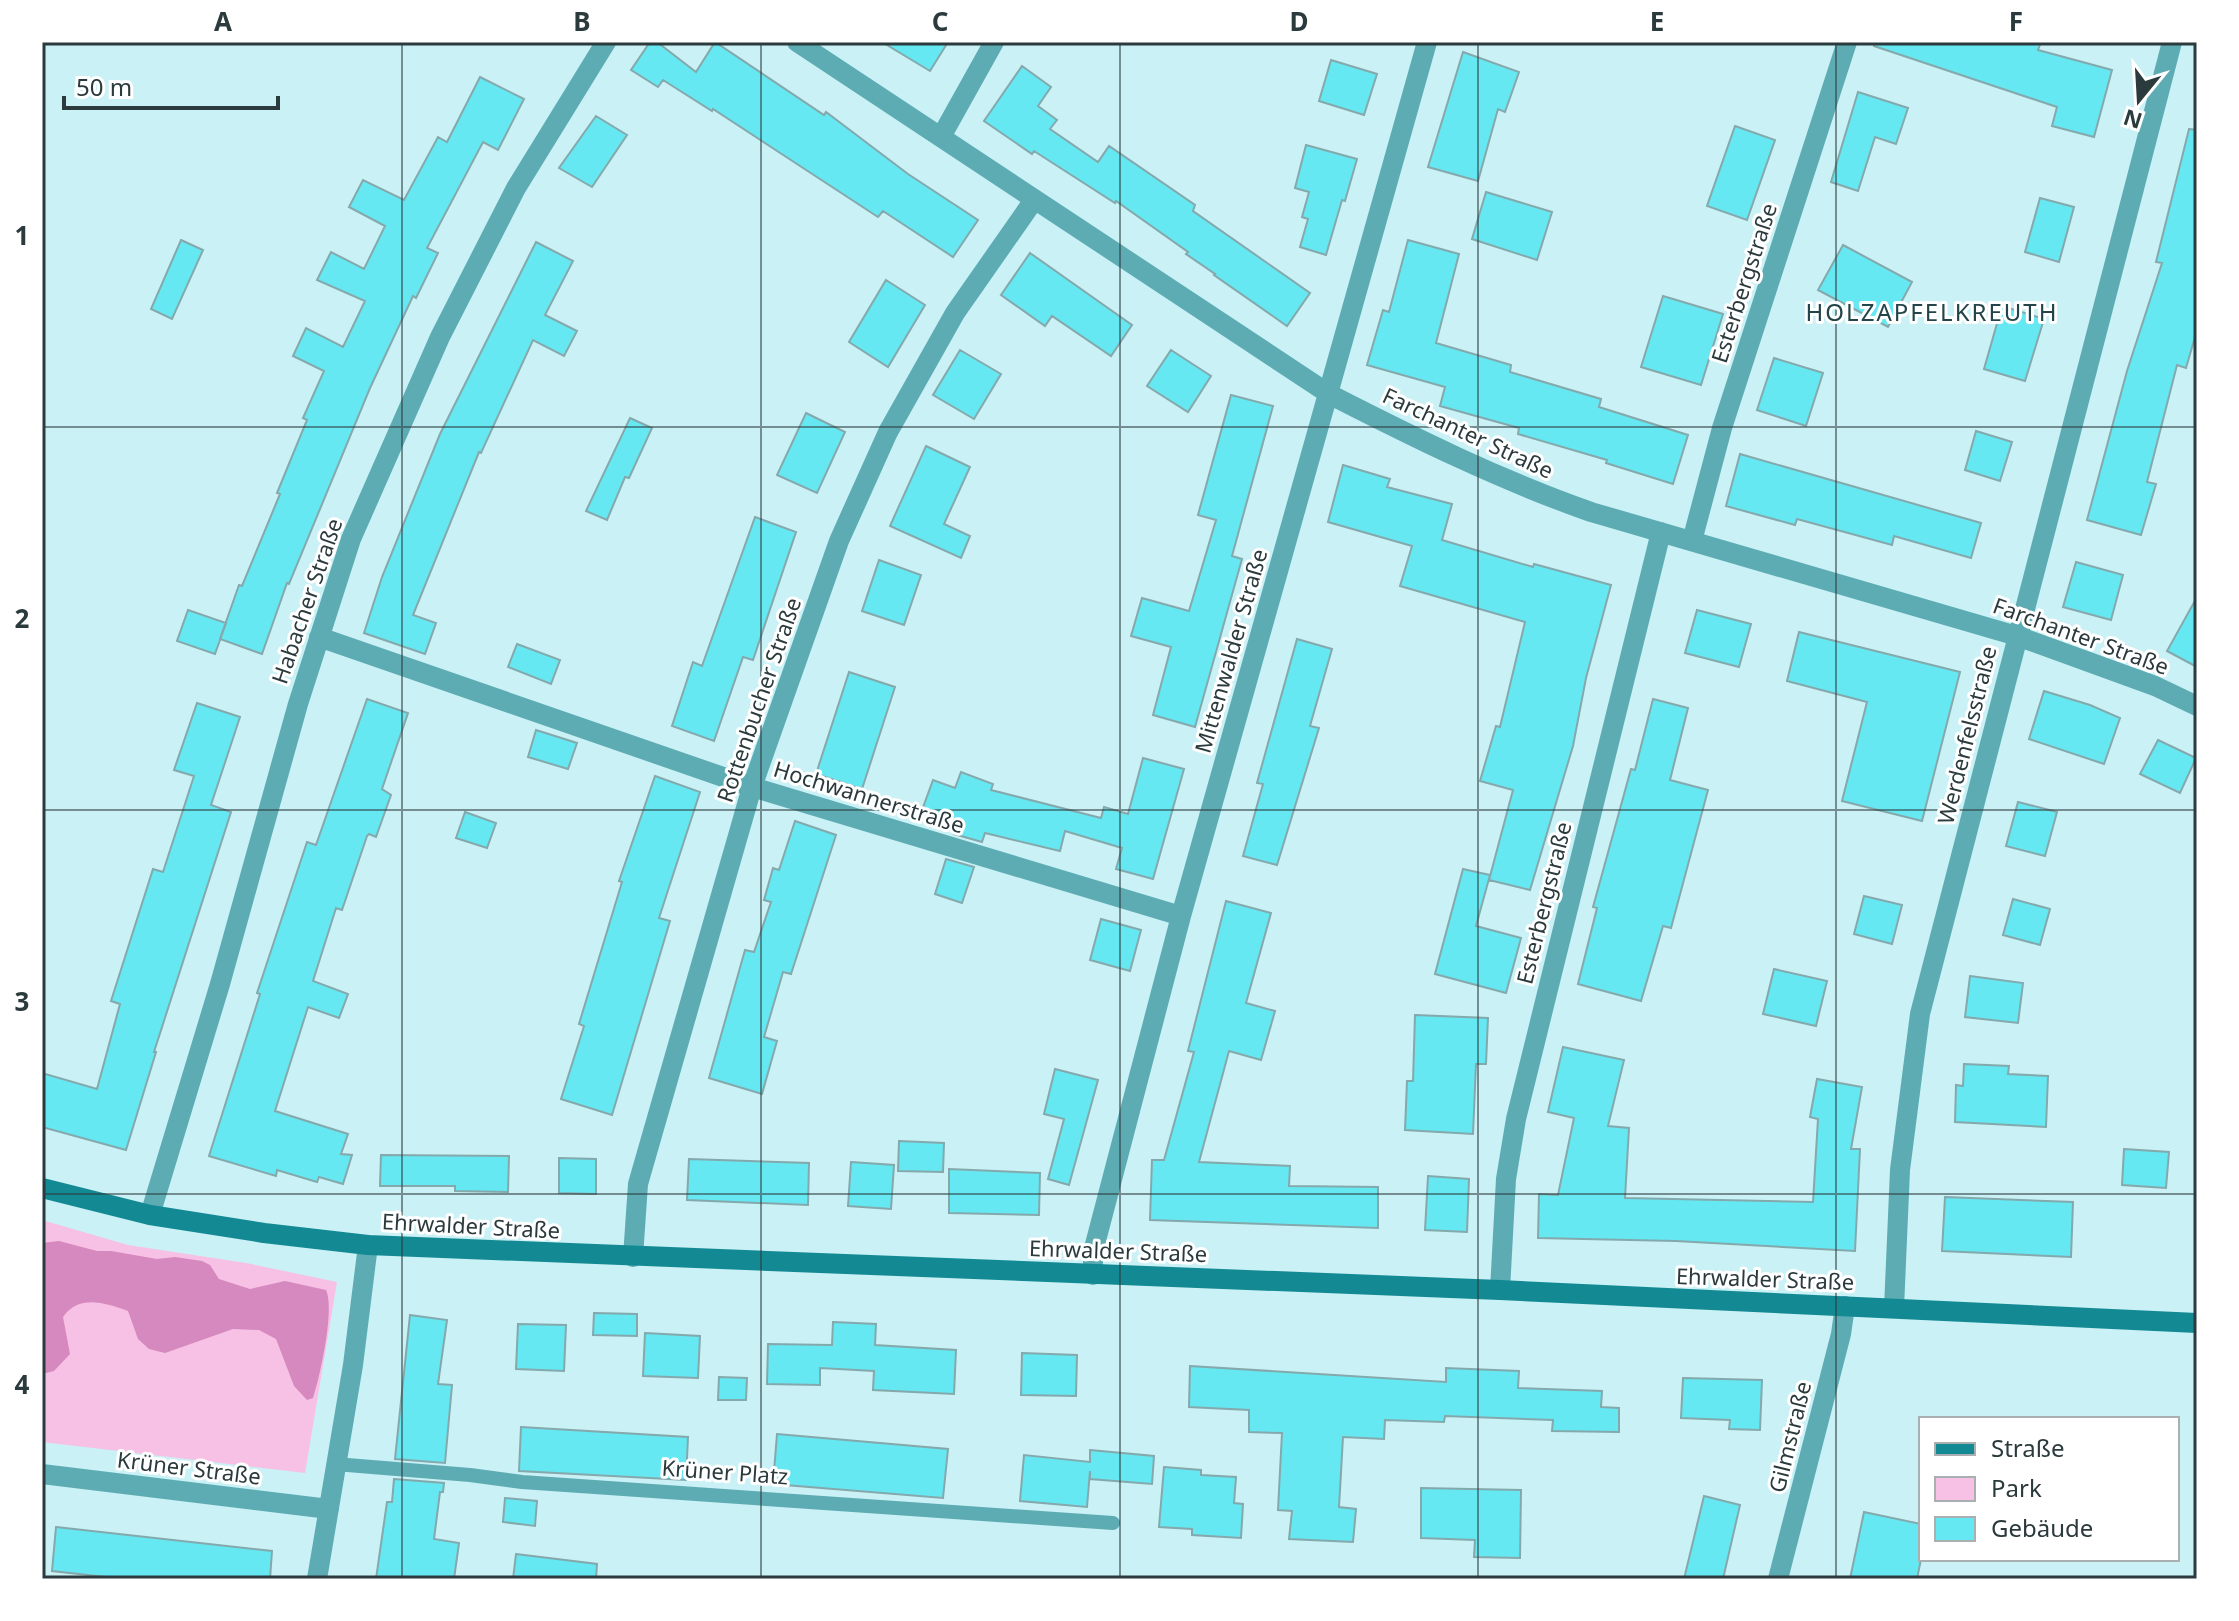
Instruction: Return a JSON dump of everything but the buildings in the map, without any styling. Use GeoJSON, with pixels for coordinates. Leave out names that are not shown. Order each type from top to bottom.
{"type":"FeatureCollection","features":[{"type":"Feature","properties":{"kind":"street","name":"Habacher Straße"},"geometry":{"type":"LineString","coordinates":[[150,1215],[319,637],[351,539],[440,337],[516,188],[606,42]]}},
{"type":"Feature","properties":{"kind":"street","name":"Farchanter Straße"},"geometry":{"type":"LineString","coordinates":[[797,42],[1329,394],[1400,430],[1525,488],[1591,512],[2017,636],[2127,675],[2197,706]]}},
{"type":"Feature","properties":{"kind":"street"},"geometry":{"type":"LineString","coordinates":[[941,137],[994,42]]}},
{"type":"Feature","properties":{"kind":"street","name":"Mittenwalder Straße"},"geometry":{"type":"LineString","coordinates":[[1093,1275],[1093,1252],[1181,916],[1427,42]]}},
{"type":"Feature","properties":{"kind":"street","name":"Esterbergstraße"},"geometry":{"type":"LineString","coordinates":[[1692,541],[1722,428],[1847,42]]}},
{"type":"Feature","properties":{"kind":"street","name":"Werdenfelsstraße"},"geometry":{"type":"LineString","coordinates":[[1894,1308],[1900,1170],[1920,1014],[2172,42]]}},
{"type":"Feature","properties":{"kind":"street","name":"Rottenbucher Straße"},"geometry":{"type":"LineString","coordinates":[[633,1257],[638,1184],[752,787],[839,541],[888,432],[955,313],[1034,200]]}},
{"type":"Feature","properties":{"kind":"street","name":"Esterbergstraße"},"geometry":{"type":"LineString","coordinates":[[1500,1290],[1506,1179],[1516,1119],[1661,532]]}},
{"type":"Feature","properties":{"kind":"street","name":"Hochwannerstraße"},"geometry":{"type":"LineString","coordinates":[[319,637],[752,787],[1181,916]]}},
{"type":"Feature","properties":{"kind":"street","name":"Ehrwalder Straße"},"geometry":{"type":"LineString","coordinates":[[42,1188],[150,1215],[368,1245],[1500,1290],[2197,1323]]}},
{"type":"Feature","properties":{"kind":"street"},"geometry":{"type":"LineString","coordinates":[[317,1579],[353,1365],[368,1245]]}},
{"type":"Feature","properties":{"kind":"street","name":"Gilmstraße"},"geometry":{"type":"LineString","coordinates":[[1778,1579],[1841,1334],[1845,1306]]}},
{"type":"Feature","properties":{"kind":"street","name":"Krüner Straße"},"geometry":{"type":"LineString","coordinates":[[42,1474],[329,1509]]}},
{"type":"Feature","properties":{"kind":"lane","name":"Krüner Platz"},"geometry":{"type":"LineString","coordinates":[[335,1464],[522,1482],[1113,1523]]}},
{"type":"Feature","properties":{"kind":"green space"},"geometry":{"type":"Polygon","coordinates":[[[42,1220],[128,1245],[246,1263],[337,1282],[305,1473],[42,1442],[42,1220]]]}},
{"type":"Feature","properties":{"kind":"shaded area"},"geometry":{"type":"Polygon","coordinates":[[[59,1241],[97,1251],[202,1261],[210,1265],[219,1279],[250,1289],[285,1281],[326,1290],[328,1327],[313,1398],[307,1400],[294,1386],[276,1339],[259,1330],[233,1329],[165,1353],[149,1349],[138,1339],[128,1311],[93,1302],[77,1305],[63,1317],[70,1354],[54,1371],[42,1374],[42,1243],[59,1241]]]}},
{"type":"Feature","properties":{"kind":"district","name":"HOLZAPFELKREUTH"},"geometry":{"type":"Point","coordinates":[1932,313]}}]}
